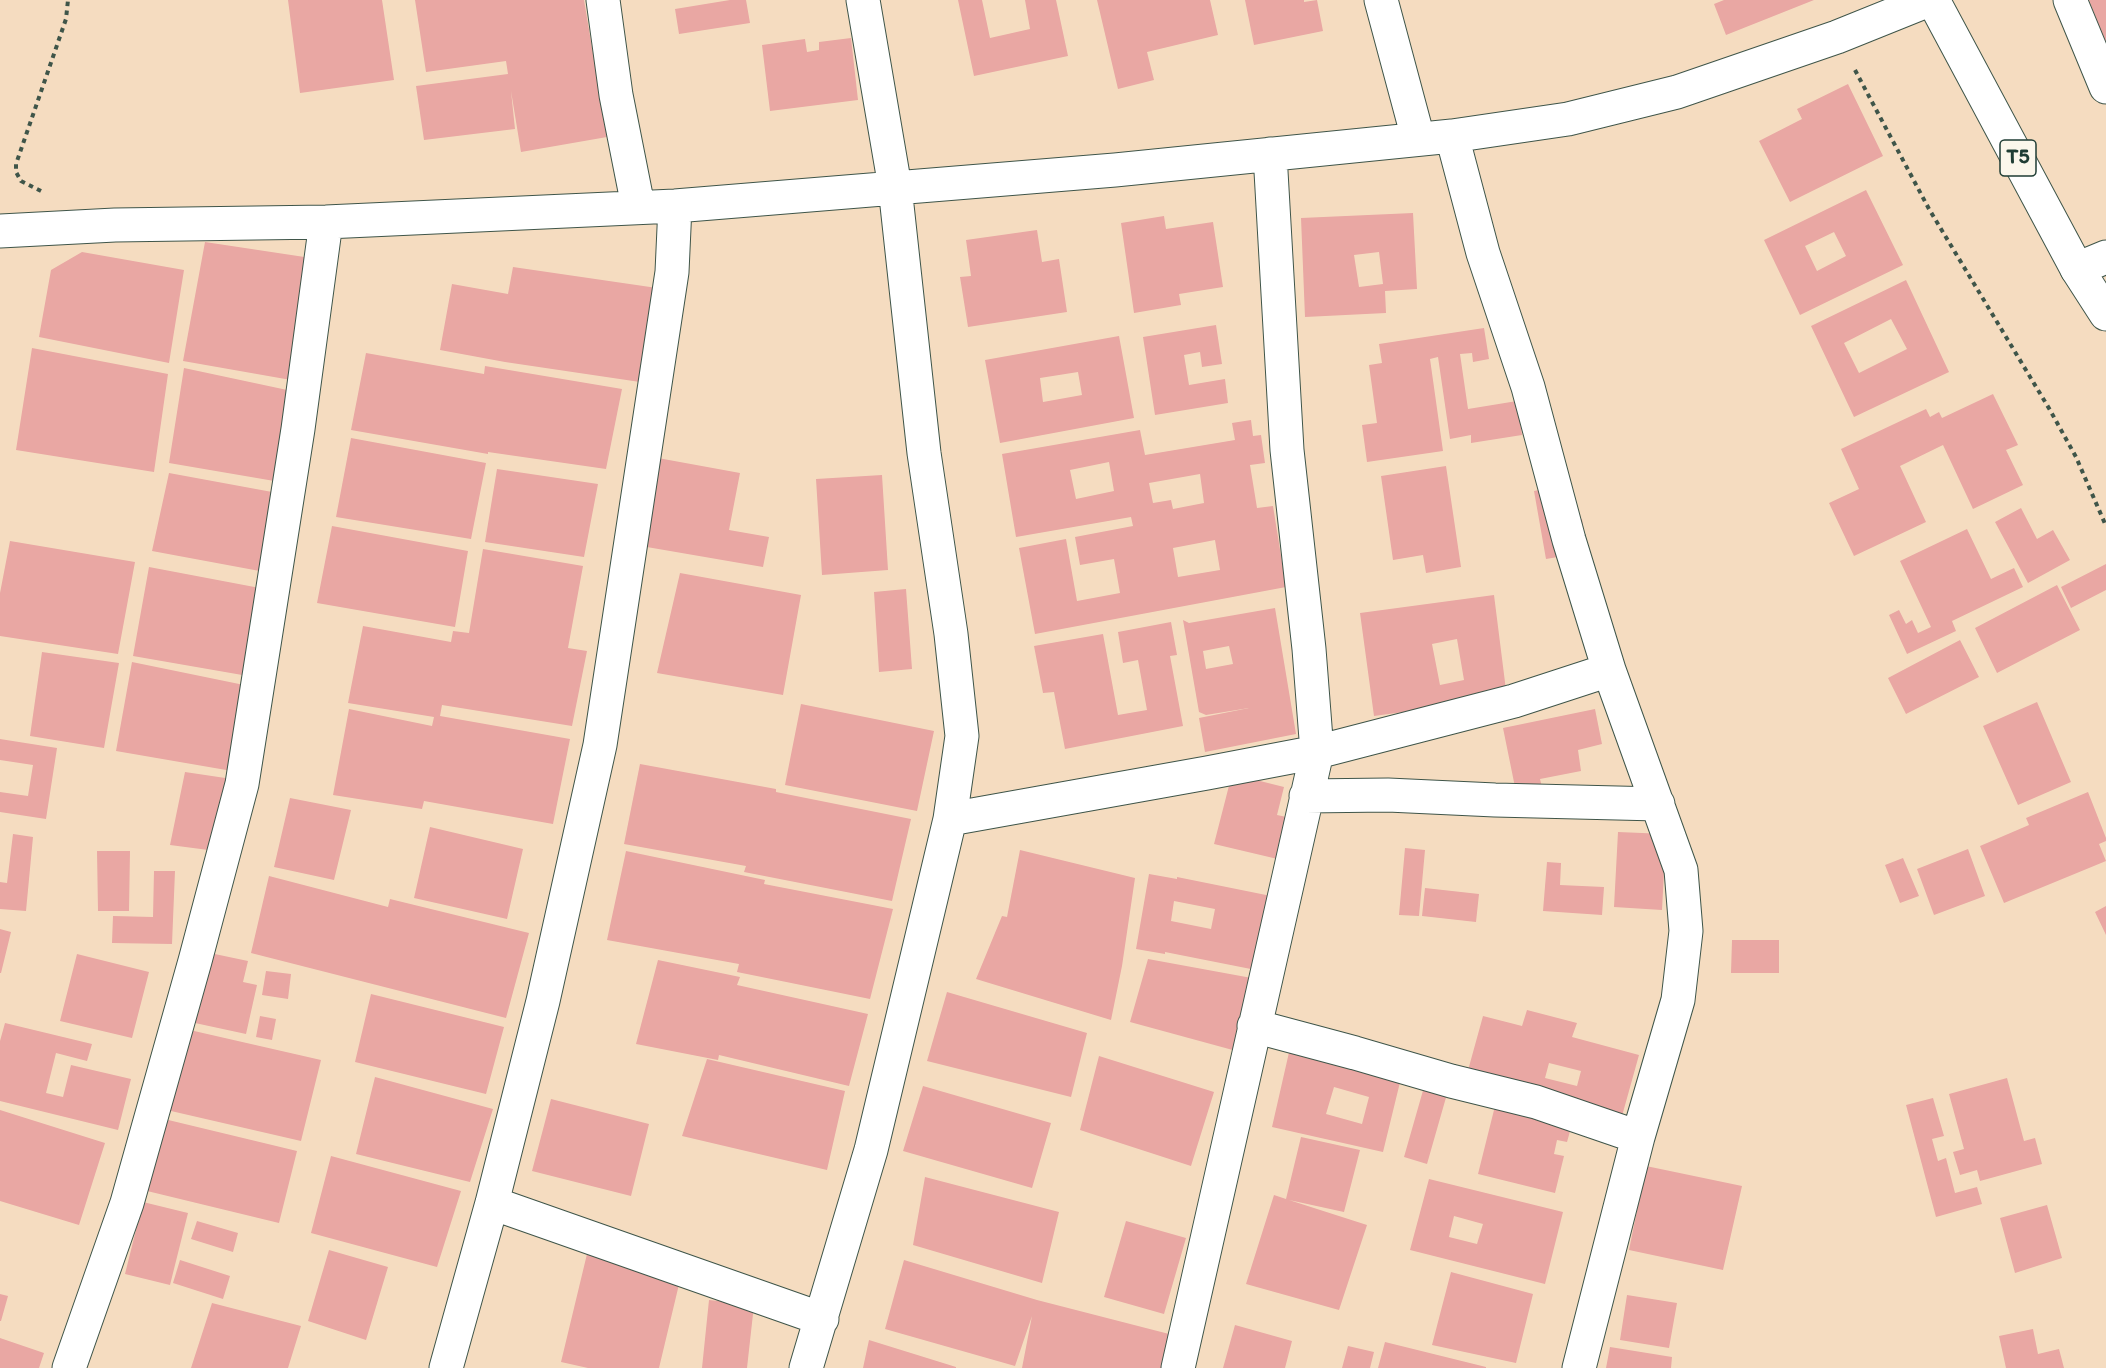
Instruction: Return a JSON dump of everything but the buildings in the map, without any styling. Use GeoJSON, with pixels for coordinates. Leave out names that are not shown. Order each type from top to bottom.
{"type":"FeatureCollection","features":[{"type":"Feature","properties":{"kind":"main road"},"geometry":{"type":"LineString","coordinates":[[603,0],[616,95],[638,206]]}},
{"type":"Feature","properties":{"kind":"main road"},"geometry":{"type":"LineString","coordinates":[[806,1368],[871,1150],[950,819],[962,736],[951,634],[924,453],[895,187],[863,0]]}},
{"type":"Feature","properties":{"kind":"main road"},"geometry":{"type":"LineString","coordinates":[[1381,0],[1418,138]]}},
{"type":"Feature","properties":{"kind":"main road"},"geometry":{"type":"LineString","coordinates":[[0,231],[115,225],[326,222],[675,206],[1115,170],[1452,136],[1568,119],[1677,92],[1837,37],[1931,0]]}},
{"type":"Feature","properties":{"kind":"main road","name":"T5"},"geometry":{"type":"LineString","coordinates":[[1931,0],[2092,263],[2106,314]]}},
{"type":"Feature","properties":{"kind":"main road"},"geometry":{"type":"LineString","coordinates":[[2070,0],[2106,86]]}},
{"type":"Feature","properties":{"kind":"main road"},"geometry":{"type":"LineString","coordinates":[[1452,136],[1483,253],[1528,387],[1569,540],[1609,670],[1681,870],[1686,930],[1678,1000],[1638,1137],[1579,1368]]}},
{"type":"Feature","properties":{"kind":"main road"},"geometry":{"type":"LineString","coordinates":[[1178,1368],[1317,752],[1309,649],[1287,450],[1270,154]]}},
{"type":"Feature","properties":{"kind":"main road"},"geometry":{"type":"LineString","coordinates":[[446,1368],[492,1203],[543,1001],[600,745],[672,272],[675,206]]}},
{"type":"Feature","properties":{"kind":"main road"},"geometry":{"type":"LineString","coordinates":[[69,1368],[127,1203],[242,784],[298,429],[326,222]]}},
{"type":"Feature","properties":{"kind":"main road"},"geometry":{"type":"LineString","coordinates":[[950,819],[1207,774],[1317,752],[1514,701],[1609,670]]}},
{"type":"Feature","properties":{"kind":"main road"},"geometry":{"type":"LineString","coordinates":[[1306,796],[1388,795],[1658,804]]}},
{"type":"Feature","properties":{"kind":"main road"},"geometry":{"type":"LineString","coordinates":[[1254,1026],[1451,1081],[1536,1102],[1638,1137]]}},
{"type":"Feature","properties":{"kind":"main road"},"geometry":{"type":"LineString","coordinates":[[492,1203],[822,1319]]}},
{"type":"Feature","properties":{"kind":"path"},"geometry":{"type":"LineString","coordinates":[[50,195],[21,181],[16,172],[16,164],[66,19],[68,0]]}},
{"type":"Feature","properties":{"kind":"path"},"geometry":{"type":"LineString","coordinates":[[1837,37],[1929,209],[2076,457],[2106,526]]}}]}
